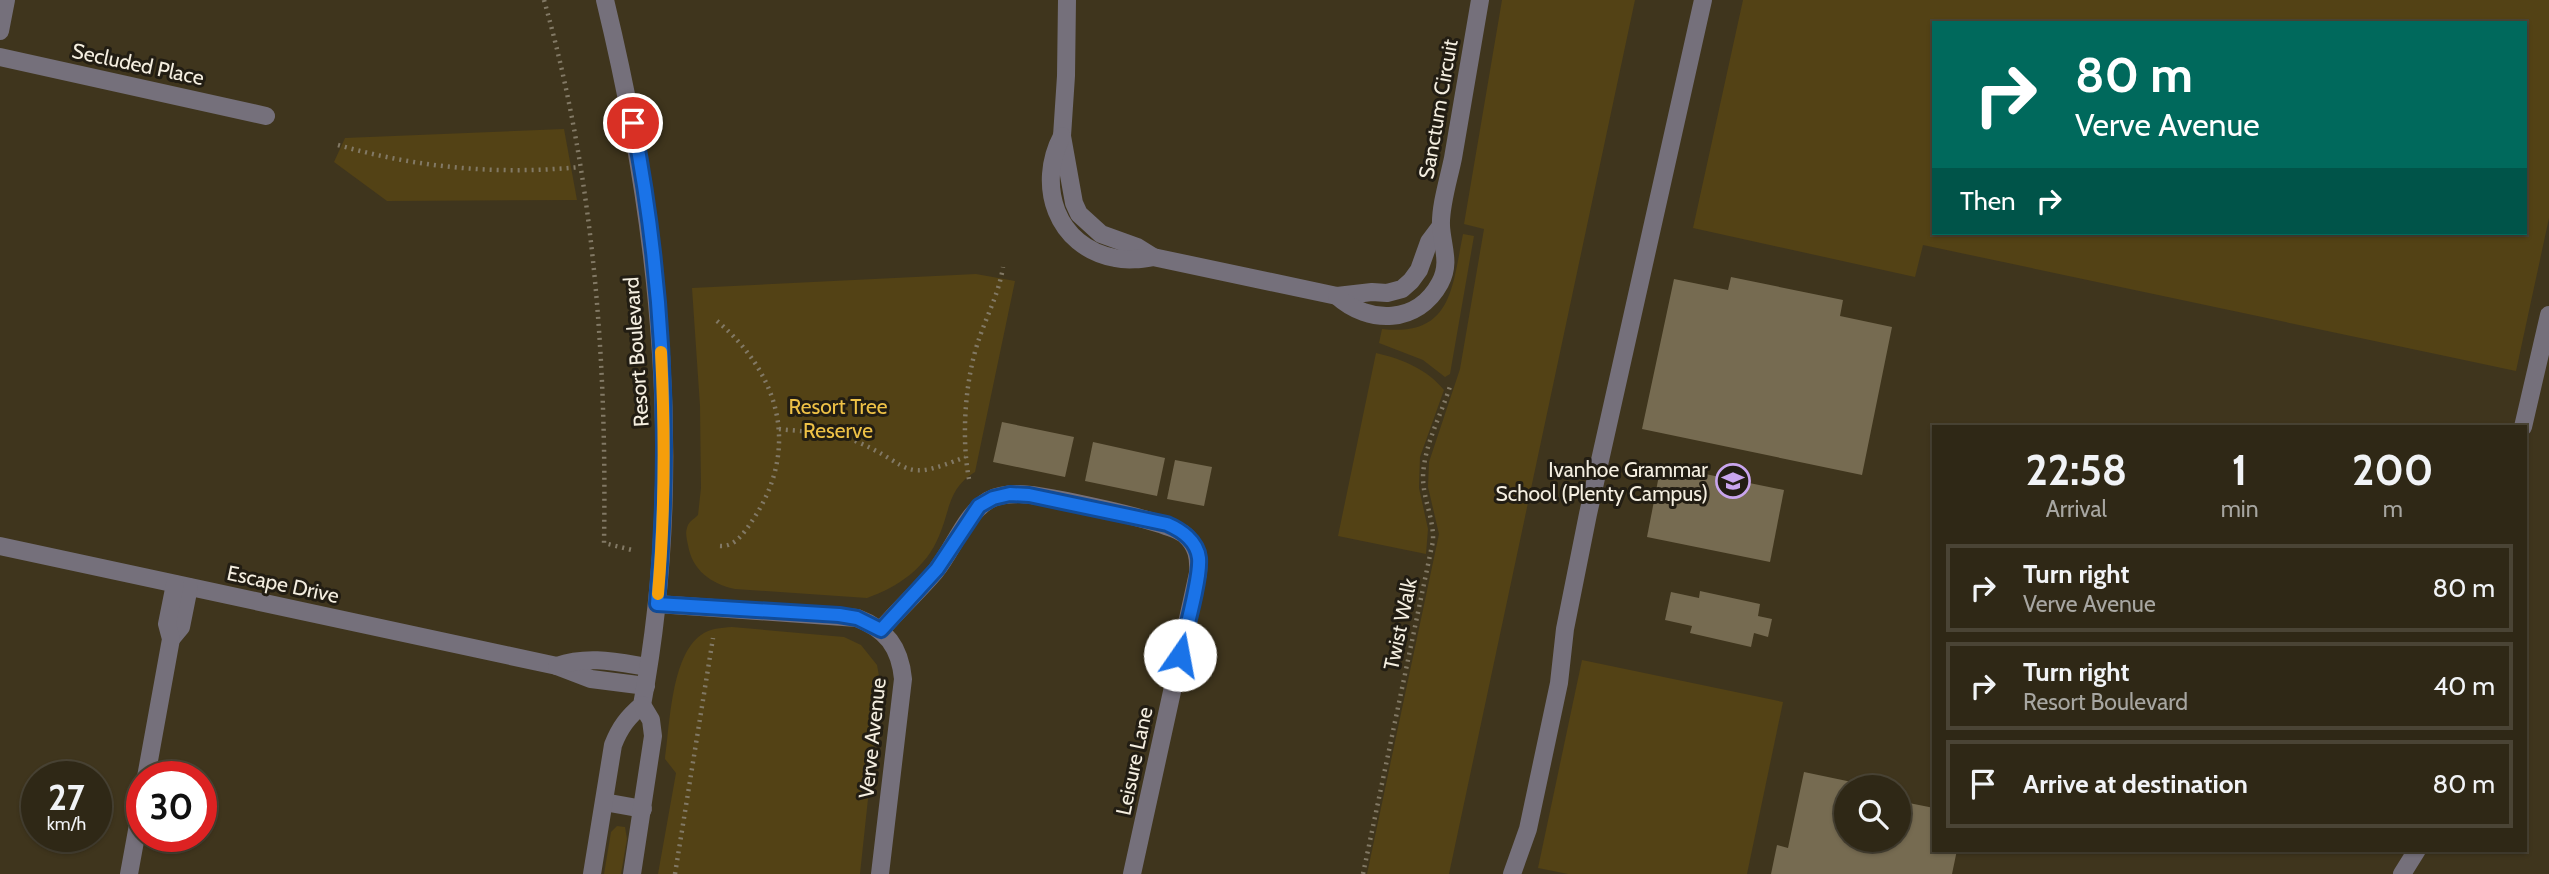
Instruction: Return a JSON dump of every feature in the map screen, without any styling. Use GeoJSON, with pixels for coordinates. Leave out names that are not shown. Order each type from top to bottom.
{"type":"FeatureCollection","features":[{"type":"Feature","properties":{"kind":"street"},"geometry":{"type":"LineString","coordinates":[[0,31],[6,0]]}},
{"type":"Feature","properties":{"kind":"street","name":"Resort Boulevard"},"geometry":{"type":"LineString","coordinates":[[605,0],[639,155],[661,345],[664,492],[657,604],[642,705]]}},
{"type":"Feature","properties":{"kind":"street","name":"Sanctum Circuit"},"geometry":{"type":"LineString","coordinates":[[1067,0],[1062,136],[1053,153],[1050,171],[1054,203],[1060,220],[1084,245],[1099,253],[1124,259],[1153,257],[1337,296],[1387,293],[1402,289],[1419,270],[1429,242],[1441,226]]}},
{"type":"Feature","properties":{"kind":"street","name":"Sanctum Circuit"},"geometry":{"type":"LineString","coordinates":[[1337,296],[1351,309],[1370,315],[1405,314],[1432,295],[1441,280],[1446,263],[1441,226],[1479,0]]}},
{"type":"Feature","properties":{"kind":"street"},"geometry":{"type":"LineString","coordinates":[[1512,874],[1528,829],[1559,683],[1567,619],[1588,514],[1703,0]]}},
{"type":"Feature","properties":{"kind":"street","name":"Secluded Place"},"geometry":{"type":"LineString","coordinates":[[0,57],[266,116]]}},
{"type":"Feature","properties":{"kind":"street"},"geometry":{"type":"LineString","coordinates":[[2523,425],[2549,316]]}},
{"type":"Feature","properties":{"kind":"street","name":"Leisure Lane"},"geometry":{"type":"LineString","coordinates":[[881,630],[937,569],[976,511],[993,498],[1010,494],[1029,495],[1167,524],[1184,533],[1194,545],[1199,558],[1198,573],[1132,874]]}},
{"type":"Feature","properties":{"kind":"street","name":"Escape Drive"},"geometry":{"type":"LineString","coordinates":[[0,546],[557,666]]}},
{"type":"Feature","properties":{"kind":"street"},"geometry":{"type":"LineString","coordinates":[[149,761],[171,639],[167,624],[182,586]]}},
{"type":"Feature","properties":{"kind":"street"},"geometry":{"type":"LineString","coordinates":[[657,604],[839,615],[857,618],[881,630]]}},
{"type":"Feature","properties":{"kind":"street","name":"Verve Avenue"},"geometry":{"type":"LineString","coordinates":[[880,874],[903,679],[898,652],[881,630]]}},
{"type":"Feature","properties":{"kind":"street"},"geometry":{"type":"LineString","coordinates":[[557,666],[583,659],[648,667]]}},
{"type":"Feature","properties":{"kind":"street"},"geometry":{"type":"LineString","coordinates":[[557,666],[591,679],[646,686]]}},
{"type":"Feature","properties":{"kind":"street"},"geometry":{"type":"LineString","coordinates":[[592,874],[614,745],[626,719],[642,705],[651,720],[653,736],[632,874]]}},
{"type":"Feature","properties":{"kind":"street"},"geometry":{"type":"LineString","coordinates":[[604,802],[643,808]]}},
{"type":"Feature","properties":{"kind":"street"},"geometry":{"type":"LineString","coordinates":[[129,874],[133,852]]}},
{"type":"Feature","properties":{"kind":"street"},"geometry":{"type":"LineString","coordinates":[[2402,874],[2416,852]]}},
{"type":"Feature","properties":{"kind":"path"},"geometry":{"type":"LineString","coordinates":[[544,0],[564,77],[592,247],[600,340],[605,475],[604,543]]}},
{"type":"Feature","properties":{"kind":"path"},"geometry":{"type":"LineString","coordinates":[[338,145],[392,158],[453,168],[518,171],[580,167]]}},
{"type":"Feature","properties":{"kind":"path"},"geometry":{"type":"LineString","coordinates":[[976,511],[965,457],[971,368],[980,336],[997,295],[1003,267]]}},
{"type":"Feature","properties":{"kind":"path"},"geometry":{"type":"LineString","coordinates":[[717,321],[742,343],[753,357],[775,404],[779,429],[775,468],[760,508],[737,540],[720,546]]}},
{"type":"Feature","properties":{"kind":"path","name":"Twist Walk"},"geometry":{"type":"LineString","coordinates":[[1363,874],[1433,541],[1424,490],[1424,465],[1451,383]]}},
{"type":"Feature","properties":{"kind":"path"},"geometry":{"type":"LineString","coordinates":[[779,429],[859,442],[911,470],[933,470],[965,457]]}},
{"type":"Feature","properties":{"kind":"path"},"geometry":{"type":"LineString","coordinates":[[675,874],[714,639]]}},
{"type":"Feature","properties":{"kind":"green space"},"geometry":{"type":"Polygon","coordinates":[[[1502,0],[1635,0],[1449,874],[1367,874],[1439,534],[1428,487],[1429,462],[1460,369],[1484,229],[1464,224],[1502,0]]]}},
{"type":"Feature","properties":{"kind":"green space"},"geometry":{"type":"Polygon","coordinates":[[[1743,0],[2549,0],[2549,218],[2516,371],[1923,245],[1915,277],[1693,228],[1743,0]]]}},
{"type":"Feature","properties":{"kind":"green space"},"geometry":{"type":"Polygon","coordinates":[[[564,129],[577,200],[387,201],[334,162],[345,138],[564,129]]]}},
{"type":"Feature","properties":{"kind":"green space"},"geometry":{"type":"Polygon","coordinates":[[[1463,234],[1474,236],[1450,374],[1445,377],[1423,360],[1379,343],[1382,329],[1405,329],[1423,325],[1435,317],[1445,305],[1456,273],[1463,234]]]}},
{"type":"Feature","properties":{"kind":"green space","name":"Resort Tree Reserve"},"geometry":{"type":"Polygon","coordinates":[[[976,274],[1015,281],[975,472],[966,478],[955,493],[939,536],[919,567],[900,582],[867,598],[735,589],[718,584],[704,575],[690,554],[686,534],[689,524],[698,515],[701,488],[700,406],[692,288],[976,274]]]}},
{"type":"Feature","properties":{"kind":"green space"},"geometry":{"type":"Polygon","coordinates":[[[1376,353],[1413,366],[1430,376],[1444,390],[1420,457],[1419,488],[1428,529],[1426,554],[1338,536],[1376,353]]]}},
{"type":"Feature","properties":{"kind":"green space"},"geometry":{"type":"Polygon","coordinates":[[[732,627],[844,637],[861,645],[877,665],[878,705],[860,874],[658,874],[676,773],[665,759],[678,674],[683,658],[701,635],[732,627]]]}},
{"type":"Feature","properties":{"kind":"green space"},"geometry":{"type":"Polygon","coordinates":[[[1582,660],[1783,702],[1747,874],[1568,874],[1538,868],[1582,660]]]}},
{"type":"Feature","properties":{"kind":"green space"},"geometry":{"type":"Polygon","coordinates":[[[617,826],[625,827],[627,839],[621,874],[604,874],[611,832],[617,826]]]}},
{"type":"Feature","properties":{"kind":"building"},"geometry":{"type":"Polygon","coordinates":[[[1731,277],[1843,300],[1840,316],[1892,327],[1862,475],[1642,429],[1674,279],[1728,290],[1731,277]]]}},
{"type":"Feature","properties":{"kind":"building"},"geometry":{"type":"Polygon","coordinates":[[[1002,422],[1074,437],[1065,477],[993,462],[1002,422]]]}},
{"type":"Feature","properties":{"kind":"building"},"geometry":{"type":"Polygon","coordinates":[[[1093,442],[1165,458],[1157,496],[1085,481],[1093,442]]]}},
{"type":"Feature","properties":{"kind":"building"},"geometry":{"type":"Polygon","coordinates":[[[1175,460],[1212,467],[1204,506],[1167,499],[1175,460]]]}},
{"type":"Feature","properties":{"kind":"building"},"geometry":{"type":"Polygon","coordinates":[[[1661,465],[1784,490],[1770,562],[1647,537],[1661,465]]]}},
{"type":"Feature","properties":{"kind":"building"},"geometry":{"type":"Polygon","coordinates":[[[1700,591],[1760,604],[1758,616],[1772,619],[1768,637],[1754,633],[1751,647],[1690,633],[1692,626],[1665,620],[1671,592],[1699,598],[1700,591]]]}},
{"type":"Feature","properties":{"kind":"building"},"geometry":{"type":"Polygon","coordinates":[[[1804,772],[1834,778],[1834,852],[1911,852],[1911,803],[1932,808],[1932,852],[1957,852],[1952,874],[1771,874],[1777,845],[1788,848],[1804,772]]]}},
{"type":"Feature","properties":{"kind":"slow traffic"},"geometry":{"type":"LineString","coordinates":[[658,594],[664,492],[661,352]]}},
{"type":"Feature","properties":{"kind":"place","name":"Ivanhoe Grammar School (Plenty Campus)"},"geometry":{"type":"Point","coordinates":[1733,481]}},
{"type":"Feature","properties":{"kind":"route"},"geometry":{"type":"LineString","coordinates":[[633,123],[648,215],[661,345],[664,409],[663,511],[657,604],[839,615],[857,618],[881,630],[937,569],[979,506],[993,498],[1010,494],[1029,495],[1167,524],[1184,533],[1194,545],[1199,558],[1180,655]]}}]}
